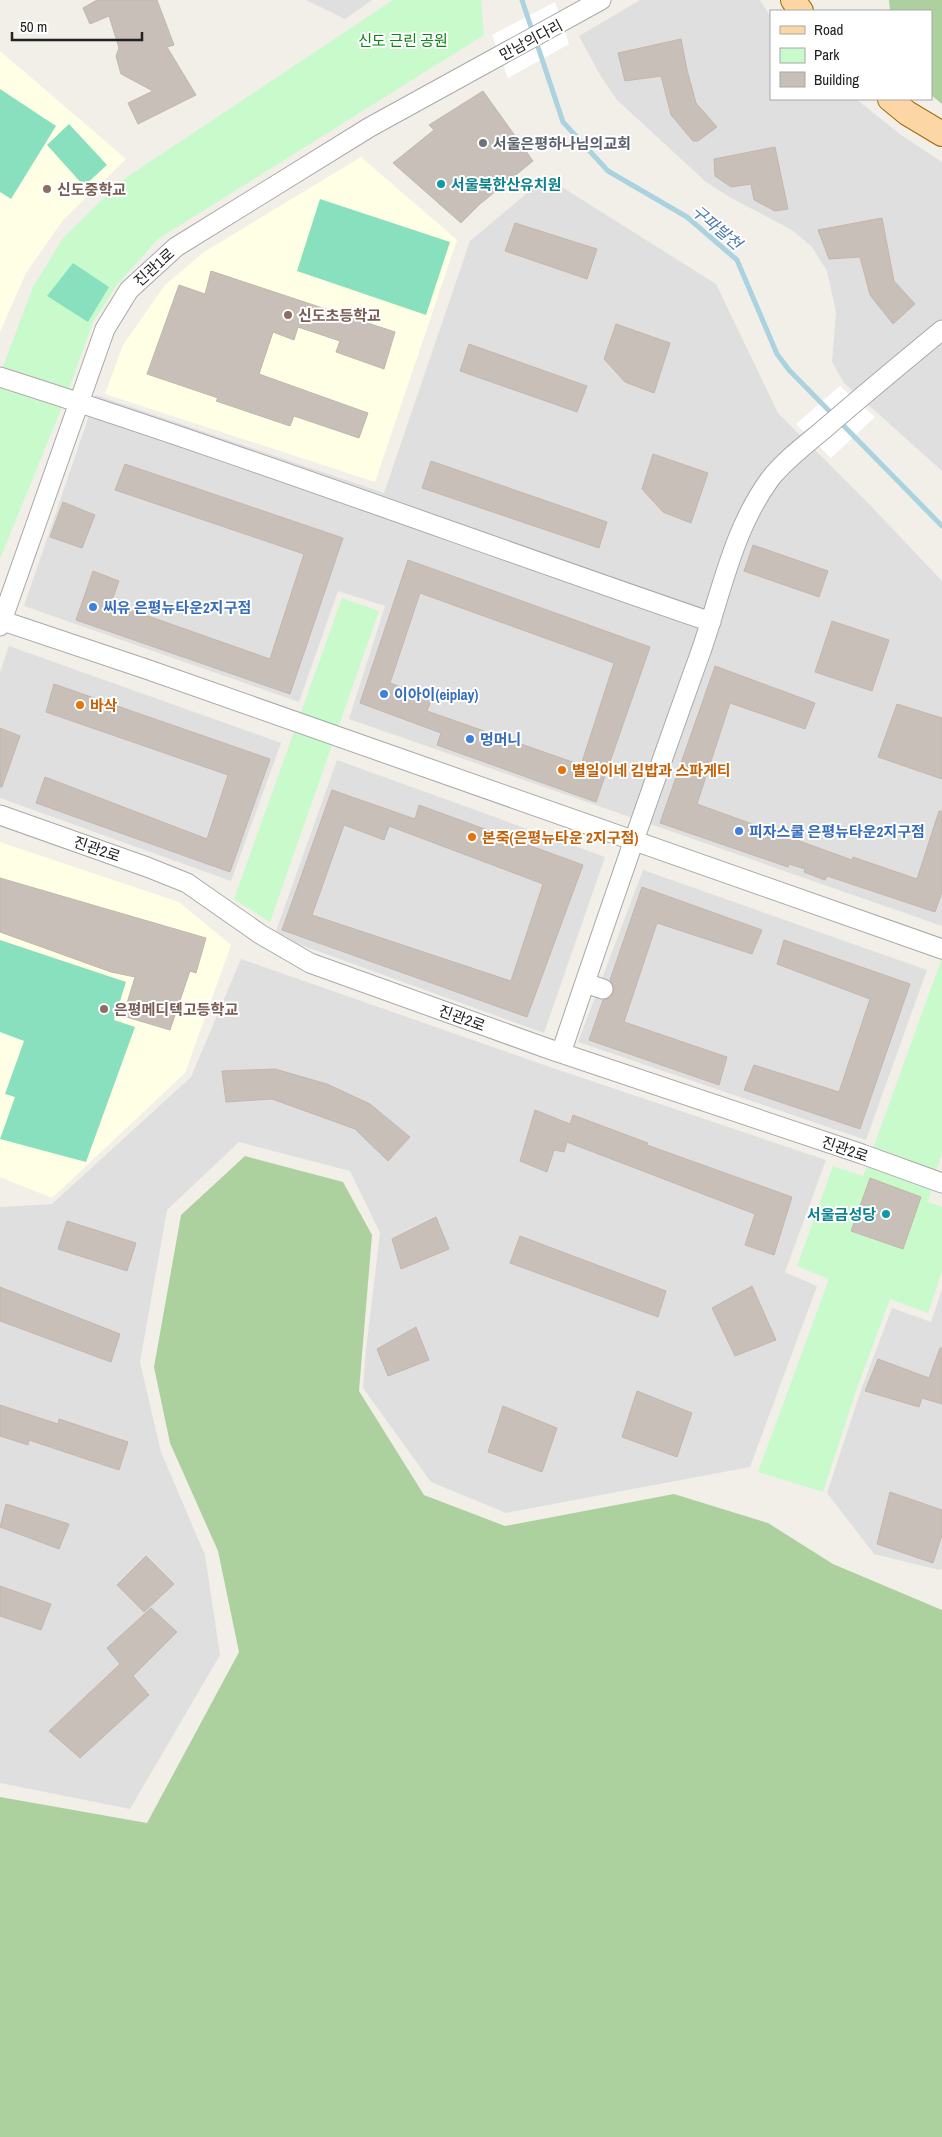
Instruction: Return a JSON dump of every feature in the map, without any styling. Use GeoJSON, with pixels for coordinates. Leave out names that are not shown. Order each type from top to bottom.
{"type":"FeatureCollection","features":[{"type":"Feature","properties":{"kind":"main road"},"geometry":{"type":"LineString","coordinates":[[891,100],[907,113],[942,134]]}},
{"type":"Feature","properties":{"kind":"street","name":"만남의다리"},"geometry":{"type":"LineString","coordinates":[[490,62],[602,0]]}},
{"type":"Feature","properties":{"kind":"street","name":"진관1로"},"geometry":{"type":"LineString","coordinates":[[1,622],[105,329],[129,290],[176,247],[370,128],[490,62]]}},
{"type":"Feature","properties":{"kind":"street"},"geometry":{"type":"LineString","coordinates":[[560,1053],[633,839],[711,622],[736,541],[750,510],[772,477],[802,448],[942,330]]}},
{"type":"Feature","properties":{"kind":"street"},"geometry":{"type":"LineString","coordinates":[[0,377],[79,402],[711,622]]}},
{"type":"Feature","properties":{"kind":"street"},"geometry":{"type":"LineString","coordinates":[[1,622],[146,669],[942,949]]}},
{"type":"Feature","properties":{"kind":"street","name":"진관2로"},"geometry":{"type":"LineString","coordinates":[[0,815],[187,883],[260,934],[310,963],[560,1053],[862,1154],[942,1183]]}},
{"type":"Feature","properties":{"kind":"street"},"geometry":{"type":"LineString","coordinates":[[585,983],[603,989]]}},
{"type":"Feature","properties":{"kind":"shaded area"},"geometry":{"type":"Polygon","coordinates":[[[306,0],[372,0],[345,19],[306,0]]]}},
{"type":"Feature","properties":{"kind":"shaded area"},"geometry":{"type":"Polygon","coordinates":[[[640,0],[760,0],[770,15],[770,100],[857,100],[901,135],[942,162],[942,471],[844,383],[832,362],[836,312],[827,271],[812,247],[792,230],[731,198],[706,182],[617,100],[600,75],[579,36],[640,0]]]}},
{"type":"Feature","properties":{"kind":"shaded area","name":"신도중학교"},"geometry":{"type":"Polygon","coordinates":[[[0,51],[126,159],[63,220],[26,273],[0,332],[0,51]]]}},
{"type":"Feature","properties":{"kind":"shaded area","name":"신도초등학교"},"geometry":{"type":"Polygon","coordinates":[[[361,157],[457,240],[375,482],[105,394],[123,345],[165,285],[204,252],[361,157]]]}},
{"type":"Feature","properties":{"kind":"shaded area"},"geometry":{"type":"Polygon","coordinates":[[[546,177],[716,284],[778,413],[869,504],[942,581],[942,926],[349,719],[385,606],[338,591],[299,702],[24,606],[96,395],[384,493],[470,241],[546,177]]]}},
{"type":"Feature","properties":{"kind":"shaded area"},"geometry":{"type":"Polygon","coordinates":[[[9,646],[281,743],[231,881],[0,798],[0,672],[9,646]]]}},
{"type":"Feature","properties":{"kind":"shaded area"},"geometry":{"type":"Polygon","coordinates":[[[337,760],[605,857],[544,1033],[298,944],[276,931],[337,760]]]}},
{"type":"Feature","properties":{"kind":"shaded area","name":"은평메디텍고등학교"},"geometry":{"type":"Polygon","coordinates":[[[0,842],[179,902],[231,945],[185,1073],[52,1198],[0,1177],[0,842]]]}},
{"type":"Feature","properties":{"kind":"shaded area"},"geometry":{"type":"Polygon","coordinates":[[[643,870],[927,970],[866,1140],[578,1042],[643,870]]]}},
{"type":"Feature","properties":{"kind":"shaded area"},"geometry":{"type":"Polygon","coordinates":[[[241,959],[553,1068],[826,1160],[785,1272],[817,1286],[750,1467],[506,1513],[431,1482],[363,1388],[380,1233],[350,1171],[239,1142],[167,1210],[140,1362],[161,1452],[205,1555],[220,1655],[130,1809],[0,1783],[0,1207],[52,1204],[191,1077],[241,959]]]}},
{"type":"Feature","properties":{"kind":"shaded area"},"geometry":{"type":"Polygon","coordinates":[[[942,1289],[942,1569],[939,1570],[874,1554],[827,1493],[861,1390],[892,1308],[931,1322],[942,1289]]]}},
{"type":"Feature","properties":{"kind":"green space","name":"신도 근린 공원"},"geometry":{"type":"Polygon","coordinates":[[[393,0],[481,0],[484,35],[158,239],[116,286],[93,322],[66,397],[0,559],[0,374],[33,287],[63,238],[121,181],[393,0]]]}},
{"type":"Feature","properties":{"kind":"green space"},"geometry":{"type":"Polygon","coordinates":[[[889,0],[942,0],[942,104],[932,96],[932,10],[890,10],[889,0]]]}},
{"type":"Feature","properties":{"kind":"green space"},"geometry":{"type":"Polygon","coordinates":[[[0,89],[56,126],[11,199],[0,192],[0,89]]]}},
{"type":"Feature","properties":{"kind":"green space"},"geometry":{"type":"Polygon","coordinates":[[[69,124],[107,165],[84,186],[47,145],[69,124]]]}},
{"type":"Feature","properties":{"kind":"green space"},"geometry":{"type":"Polygon","coordinates":[[[320,199],[450,242],[426,315],[297,271],[320,199]]]}},
{"type":"Feature","properties":{"kind":"green space"},"geometry":{"type":"Polygon","coordinates":[[[73,263],[109,287],[88,322],[47,296],[73,263]]]}},
{"type":"Feature","properties":{"kind":"green space"},"geometry":{"type":"Polygon","coordinates":[[[342,598],[379,611],[270,922],[234,899],[342,598]]]}},
{"type":"Feature","properties":{"kind":"green space"},"geometry":{"type":"Polygon","coordinates":[[[0,940],[126,982],[114,1020],[135,1027],[86,1162],[0,1139],[15,1097],[5,1094],[24,1041],[0,1032],[0,940]]]}},
{"type":"Feature","properties":{"kind":"green space"},"geometry":{"type":"Polygon","coordinates":[[[942,958],[942,1153],[928,1202],[942,1207],[942,1271],[928,1313],[890,1299],[857,1388],[823,1492],[758,1472],[829,1279],[797,1266],[833,1166],[863,1176],[942,958]]]}},
{"type":"Feature","properties":{"kind":"green space"},"geometry":{"type":"Polygon","coordinates":[[[245,1156],[343,1182],[372,1235],[359,1391],[424,1495],[505,1526],[674,1494],[768,1523],[833,1564],[942,1610],[942,2137],[0,2137],[0,1797],[147,1823],[239,1652],[218,1551],[170,1443],[154,1367],[181,1215],[245,1156]]]}},
{"type":"Feature","properties":{"kind":"pier"},"geometry":{"type":"Polygon","coordinates":[[[555,2],[569,44],[508,78],[492,35],[555,2]]]}},
{"type":"Feature","properties":{"kind":"pier"},"geometry":{"type":"Polygon","coordinates":[[[840,386],[875,417],[831,458],[796,424],[840,386]]]}},
{"type":"Feature","properties":{"kind":"building"},"geometry":{"type":"Polygon","coordinates":[[[97,0],[157,0],[174,45],[167,47],[196,95],[138,124],[128,103],[153,91],[121,74],[116,56],[119,48],[109,16],[90,24],[83,8],[97,0]]]}},
{"type":"Feature","properties":{"kind":"building"},"geometry":{"type":"Polygon","coordinates":[[[681,39],[696,103],[717,127],[698,141],[693,141],[671,115],[661,76],[625,81],[618,53],[681,39]]]}},
{"type":"Feature","properties":{"kind":"building"},"geometry":{"type":"Polygon","coordinates":[[[483,91],[533,161],[480,204],[461,223],[393,163],[434,130],[429,125],[483,91]]]}},
{"type":"Feature","properties":{"kind":"building"},"geometry":{"type":"Polygon","coordinates":[[[775,147],[788,209],[775,211],[754,200],[751,184],[731,187],[715,176],[714,159],[775,147]]]}},
{"type":"Feature","properties":{"kind":"building"},"geometry":{"type":"Polygon","coordinates":[[[882,218],[894,281],[915,304],[893,324],[870,295],[860,257],[829,259],[818,230],[882,218]]]}},
{"type":"Feature","properties":{"kind":"building"},"geometry":{"type":"Polygon","coordinates":[[[515,223],[597,249],[587,279],[505,251],[515,223]]]}},
{"type":"Feature","properties":{"kind":"building"},"geometry":{"type":"Polygon","coordinates":[[[211,271],[395,332],[384,369],[336,352],[340,341],[298,327],[294,340],[273,332],[259,374],[368,413],[359,438],[294,416],[290,426],[216,401],[218,398],[147,374],[179,285],[205,294],[211,271]]]}},
{"type":"Feature","properties":{"kind":"building"},"geometry":{"type":"Polygon","coordinates":[[[616,324],[670,343],[654,393],[625,382],[604,359],[616,324]]]}},
{"type":"Feature","properties":{"kind":"building"},"geometry":{"type":"Polygon","coordinates":[[[469,344],[587,386],[577,412],[460,371],[469,344]]]}},
{"type":"Feature","properties":{"kind":"building"},"geometry":{"type":"Polygon","coordinates":[[[653,454],[708,473],[691,523],[663,512],[642,489],[653,454]]]}},
{"type":"Feature","properties":{"kind":"building"},"geometry":{"type":"Polygon","coordinates":[[[431,461],[607,522],[599,548],[422,488],[431,461]]]}},
{"type":"Feature","properties":{"kind":"building"},"geometry":{"type":"Polygon","coordinates":[[[125,464],[343,538],[290,694],[76,620],[93,571],[119,581],[111,603],[270,659],[304,554],[115,490],[125,464]]]}},
{"type":"Feature","properties":{"kind":"building"},"geometry":{"type":"Polygon","coordinates":[[[63,502],[95,515],[82,548],[50,537],[63,502]]]}},
{"type":"Feature","properties":{"kind":"building"},"geometry":{"type":"Polygon","coordinates":[[[753,545],[828,571],[819,597],[744,571],[753,545]]]}},
{"type":"Feature","properties":{"kind":"building"},"geometry":{"type":"Polygon","coordinates":[[[408,560],[650,647],[596,802],[437,745],[441,733],[360,703],[408,560]],[[420,593],[390,683],[432,698],[427,711],[581,765],[614,663],[420,593]]]}},
{"type":"Feature","properties":{"kind":"building"},"geometry":{"type":"Polygon","coordinates":[[[832,621],[889,640],[872,691],[815,672],[832,621]]]}},
{"type":"Feature","properties":{"kind":"building"},"geometry":{"type":"Polygon","coordinates":[[[715,666],[815,703],[805,729],[730,703],[697,804],[852,860],[853,857],[917,879],[939,811],[942,811],[942,892],[935,912],[827,876],[825,880],[804,872],[805,869],[789,864],[788,867],[660,823],[715,666]]]}},
{"type":"Feature","properties":{"kind":"building"},"geometry":{"type":"Polygon","coordinates":[[[54,684],[270,759],[230,872],[36,803],[45,777],[207,839],[228,775],[46,712],[54,684]]]}},
{"type":"Feature","properties":{"kind":"building"},"geometry":{"type":"Polygon","coordinates":[[[897,704],[942,718],[942,779],[878,757],[897,704]]]}},
{"type":"Feature","properties":{"kind":"building"},"geometry":{"type":"Polygon","coordinates":[[[0,728],[20,736],[2,787],[0,787],[0,728]]]}},
{"type":"Feature","properties":{"kind":"building"},"geometry":{"type":"Polygon","coordinates":[[[332,790],[415,819],[419,805],[583,865],[527,1017],[282,930],[332,790]],[[344,825],[312,915],[511,981],[543,884],[389,826],[384,840],[344,825]]]}},
{"type":"Feature","properties":{"kind":"building"},"geometry":{"type":"Polygon","coordinates":[[[0,878],[206,938],[196,973],[190,971],[170,1030],[123,1016],[135,977],[111,972],[0,932],[0,878]]]}},
{"type":"Feature","properties":{"kind":"building"},"geometry":{"type":"Polygon","coordinates":[[[642,887],[762,930],[752,954],[657,923],[624,1022],[727,1057],[719,1085],[589,1040],[603,1000],[610,998],[613,993],[614,986],[610,980],[642,887]]]}},
{"type":"Feature","properties":{"kind":"building"},"geometry":{"type":"Polygon","coordinates":[[[784,940],[910,984],[860,1129],[744,1090],[754,1065],[839,1092],[870,999],[777,964],[784,940]]]}},
{"type":"Feature","properties":{"kind":"building"},"geometry":{"type":"Polygon","coordinates":[[[275,1069],[327,1084],[370,1104],[410,1137],[388,1161],[355,1129],[272,1099],[226,1102],[222,1071],[275,1069]]]}},
{"type":"Feature","properties":{"kind":"building"},"geometry":{"type":"Polygon","coordinates":[[[535,1110],[570,1124],[573,1115],[648,1143],[647,1145],[792,1197],[774,1255],[745,1245],[755,1214],[567,1142],[564,1152],[554,1150],[547,1172],[520,1161],[535,1110]]]}},
{"type":"Feature","properties":{"kind":"building","name":"서울금성당"},"geometry":{"type":"Polygon","coordinates":[[[870,1178],[921,1197],[903,1249],[851,1231],[870,1178]]]}},
{"type":"Feature","properties":{"kind":"building"},"geometry":{"type":"Polygon","coordinates":[[[436,1217],[449,1249],[401,1269],[392,1239],[436,1217]]]}},
{"type":"Feature","properties":{"kind":"building"},"geometry":{"type":"Polygon","coordinates":[[[67,1221],[136,1243],[127,1271],[58,1249],[67,1221]]]}},
{"type":"Feature","properties":{"kind":"building"},"geometry":{"type":"Polygon","coordinates":[[[520,1236],[666,1291],[658,1317],[510,1263],[520,1236]]]}},
{"type":"Feature","properties":{"kind":"building"},"geometry":{"type":"Polygon","coordinates":[[[752,1286],[776,1340],[735,1356],[712,1308],[752,1286]]]}},
{"type":"Feature","properties":{"kind":"building"},"geometry":{"type":"Polygon","coordinates":[[[0,1287],[120,1334],[111,1362],[0,1321],[0,1287]]]}},
{"type":"Feature","properties":{"kind":"building"},"geometry":{"type":"Polygon","coordinates":[[[416,1327],[429,1360],[388,1376],[377,1349],[416,1327]]]}},
{"type":"Feature","properties":{"kind":"building"},"geometry":{"type":"Polygon","coordinates":[[[940,1348],[942,1348],[942,1404],[922,1398],[919,1407],[865,1391],[878,1359],[929,1378],[940,1348]]]}},
{"type":"Feature","properties":{"kind":"building"},"geometry":{"type":"Polygon","coordinates":[[[637,1391],[692,1413],[677,1457],[622,1437],[637,1391]]]}},
{"type":"Feature","properties":{"kind":"building"},"geometry":{"type":"Polygon","coordinates":[[[0,1405],[58,1424],[59,1419],[128,1442],[119,1470],[29,1440],[28,1445],[0,1436],[0,1405]]]}},
{"type":"Feature","properties":{"kind":"building"},"geometry":{"type":"Polygon","coordinates":[[[503,1406],[557,1428],[542,1472],[488,1452],[503,1406]]]}},
{"type":"Feature","properties":{"kind":"building"},"geometry":{"type":"Polygon","coordinates":[[[890,1492],[942,1510],[942,1535],[933,1563],[877,1544],[890,1492]]]}},
{"type":"Feature","properties":{"kind":"building"},"geometry":{"type":"Polygon","coordinates":[[[6,1504],[69,1524],[59,1549],[0,1527],[6,1504]]]}},
{"type":"Feature","properties":{"kind":"building"},"geometry":{"type":"Polygon","coordinates":[[[146,1556],[174,1584],[144,1612],[117,1585],[146,1556]]]}},
{"type":"Feature","properties":{"kind":"building"},"geometry":{"type":"Polygon","coordinates":[[[0,1586],[51,1604],[41,1630],[0,1616],[0,1586]]]}},
{"type":"Feature","properties":{"kind":"building"},"geometry":{"type":"Polygon","coordinates":[[[151,1608],[177,1632],[133,1676],[149,1695],[80,1758],[49,1731],[120,1664],[107,1648],[151,1608]]]}},
{"type":"Feature","properties":{"kind":"waterway","name":"구파발천"},"geometry":{"type":"LineString","coordinates":[[522,0],[533,33]]}},
{"type":"Feature","properties":{"kind":"waterway","name":"구파발천"},"geometry":{"type":"LineString","coordinates":[[536,41],[563,122],[608,171],[687,217],[737,260],[777,354],[789,370],[942,526]]}},
{"type":"Feature","properties":{"kind":"place","name":"서울은평하나님의교회"},"geometry":{"type":"Point","coordinates":[483,143]}},
{"type":"Feature","properties":{"kind":"place","name":"서울북한산유치원"},"geometry":{"type":"Point","coordinates":[441,184]}},
{"type":"Feature","properties":{"kind":"place","name":"신도중학교"},"geometry":{"type":"Point","coordinates":[47,189]}},
{"type":"Feature","properties":{"kind":"place","name":"신도초등학교"},"geometry":{"type":"Point","coordinates":[288,315]}},
{"type":"Feature","properties":{"kind":"place","name":"씨유 은평뉴타운2지구점"},"geometry":{"type":"Point","coordinates":[93,607]}},
{"type":"Feature","properties":{"kind":"place","name":"이아이(eiplay)"},"geometry":{"type":"Point","coordinates":[384,694]}},
{"type":"Feature","properties":{"kind":"place","name":"바삭"},"geometry":{"type":"Point","coordinates":[80,705]}},
{"type":"Feature","properties":{"kind":"place","name":"멍머니"},"geometry":{"type":"Point","coordinates":[470,739]}},
{"type":"Feature","properties":{"kind":"place","name":"별일이네 김밥과 스파게티"},"geometry":{"type":"Point","coordinates":[562,770]}},
{"type":"Feature","properties":{"kind":"place","name":"피자스쿨 은평뉴타운2지구점"},"geometry":{"type":"Point","coordinates":[739,831]}},
{"type":"Feature","properties":{"kind":"place","name":"본죽(은평뉴타운 2지구점)"},"geometry":{"type":"Point","coordinates":[472,837]}},
{"type":"Feature","properties":{"kind":"place","name":"은평메디텍고등학교"},"geometry":{"type":"Point","coordinates":[104,1009]}},
{"type":"Feature","properties":{"kind":"place","name":"서울금성당"},"geometry":{"type":"Point","coordinates":[886,1214]}}]}
